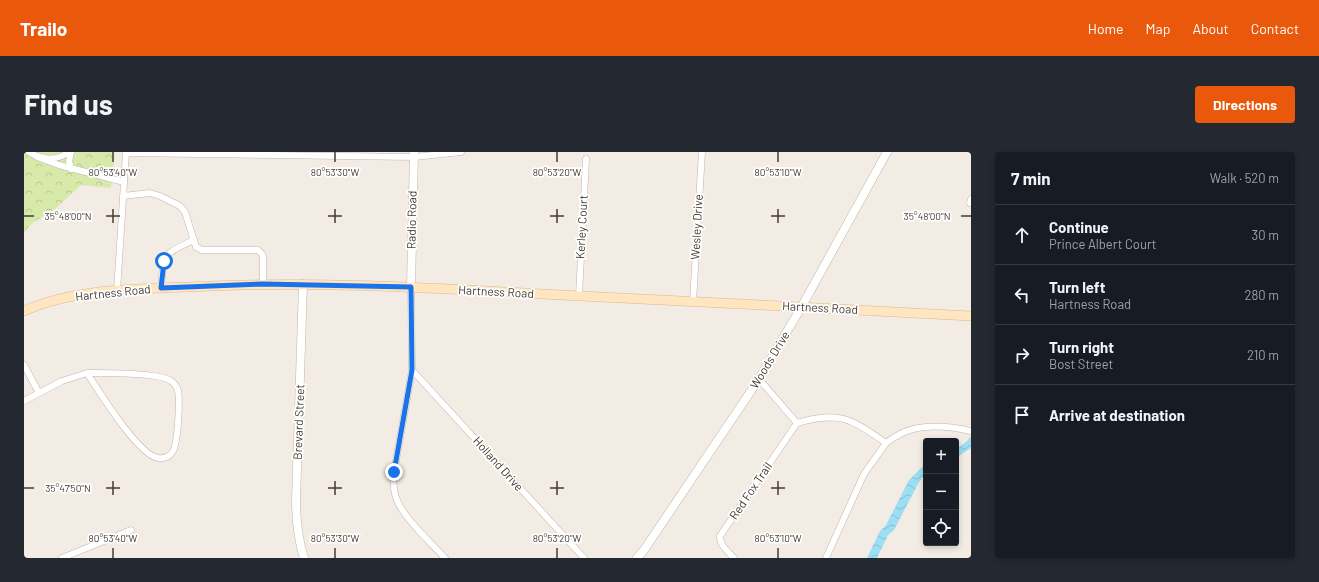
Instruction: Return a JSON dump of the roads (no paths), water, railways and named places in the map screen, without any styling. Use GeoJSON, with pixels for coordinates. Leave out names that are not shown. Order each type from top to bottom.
{"type":"FeatureCollection","features":[{"type":"Feature","properties":{"kind":"main road","name":"Hartness Road"},"geometry":{"type":"LineString","coordinates":[[24,311],[56,300],[87,294],[117,291],[263,284],[303,284],[411,287],[802,306],[971,316]]}},
{"type":"Feature","properties":{"kind":"street"},"geometry":{"type":"LineString","coordinates":[[29,152],[37,157],[71,169],[124,182]]}},
{"type":"Feature","properties":{"kind":"street"},"geometry":{"type":"LineString","coordinates":[[37,157],[52,158],[65,155],[68,152]]}},
{"type":"Feature","properties":{"kind":"street"},"geometry":{"type":"LineString","coordinates":[[71,152],[69,161],[71,169]]}},
{"type":"Feature","properties":{"kind":"street"},"geometry":{"type":"LineString","coordinates":[[117,291],[126,153],[414,155],[461,152]]}},
{"type":"Feature","properties":{"kind":"street","name":"Wesley Drive"},"geometry":{"type":"LineString","coordinates":[[693,301],[702,152]]}},
{"type":"Feature","properties":{"kind":"street","name":"Woods Drive"},"geometry":{"type":"LineString","coordinates":[[637,558],[644,550],[759,379],[802,306],[887,152]]}},
{"type":"Feature","properties":{"kind":"street","name":"Radio Road"},"geometry":{"type":"LineString","coordinates":[[411,287],[414,155]]}},
{"type":"Feature","properties":{"kind":"street","name":"Kerley Court"},"geometry":{"type":"LineString","coordinates":[[579,296],[586,159]]}},
{"type":"Feature","properties":{"kind":"street"},"geometry":{"type":"LineString","coordinates":[[123,196],[150,193],[160,196],[180,206],[185,212],[196,246],[202,250],[254,249],[260,252],[263,257],[263,284]]}},
{"type":"Feature","properties":{"kind":"street"},"geometry":{"type":"LineString","coordinates":[[161,288],[163,268],[166,257],[172,251],[194,240]]}},
{"type":"Feature","properties":{"kind":"street","name":"Brevard Street"},"geometry":{"type":"LineString","coordinates":[[303,284],[296,520],[304,558]]}},
{"type":"Feature","properties":{"kind":"street"},"geometry":{"type":"LineString","coordinates":[[411,287],[412,370],[394,472],[393,487],[397,501],[405,514],[445,558]]}},
{"type":"Feature","properties":{"kind":"street"},"geometry":{"type":"LineString","coordinates":[[24,365],[39,393]]}},
{"type":"Feature","properties":{"kind":"street","name":"Holland Drive"},"geometry":{"type":"LineString","coordinates":[[412,370],[584,558]]}},
{"type":"Feature","properties":{"kind":"street"},"geometry":{"type":"LineString","coordinates":[[24,401],[62,381],[87,373],[162,377],[171,381],[177,388],[179,398],[176,444],[173,452],[166,457],[158,458],[150,454],[127,433],[87,373]]}},
{"type":"Feature","properties":{"kind":"street"},"geometry":{"type":"LineString","coordinates":[[759,379],[797,423],[816,417],[832,416],[858,424],[886,443]]}},
{"type":"Feature","properties":{"kind":"street","name":"Red Fox Trail"},"geometry":{"type":"LineString","coordinates":[[734,558],[722,546],[720,536],[797,423]]}},
{"type":"Feature","properties":{"kind":"street"},"geometry":{"type":"LineString","coordinates":[[826,558],[864,474],[886,443],[903,432],[922,427],[942,426],[971,431]]}},
{"type":"Feature","properties":{"kind":"street"},"geometry":{"type":"LineString","coordinates":[[62,558],[131,530]]}},
{"type":"Feature","properties":{"kind":"water"},"geometry":{"type":"Polygon","coordinates":[[[971,436],[971,448],[959,456],[959,447],[971,436]]]}},
{"type":"Feature","properties":{"kind":"water"},"geometry":{"type":"Polygon","coordinates":[[[923,466],[923,477],[894,530],[888,535],[877,558],[867,558],[880,531],[886,525],[909,480],[923,466]]]}}]}
